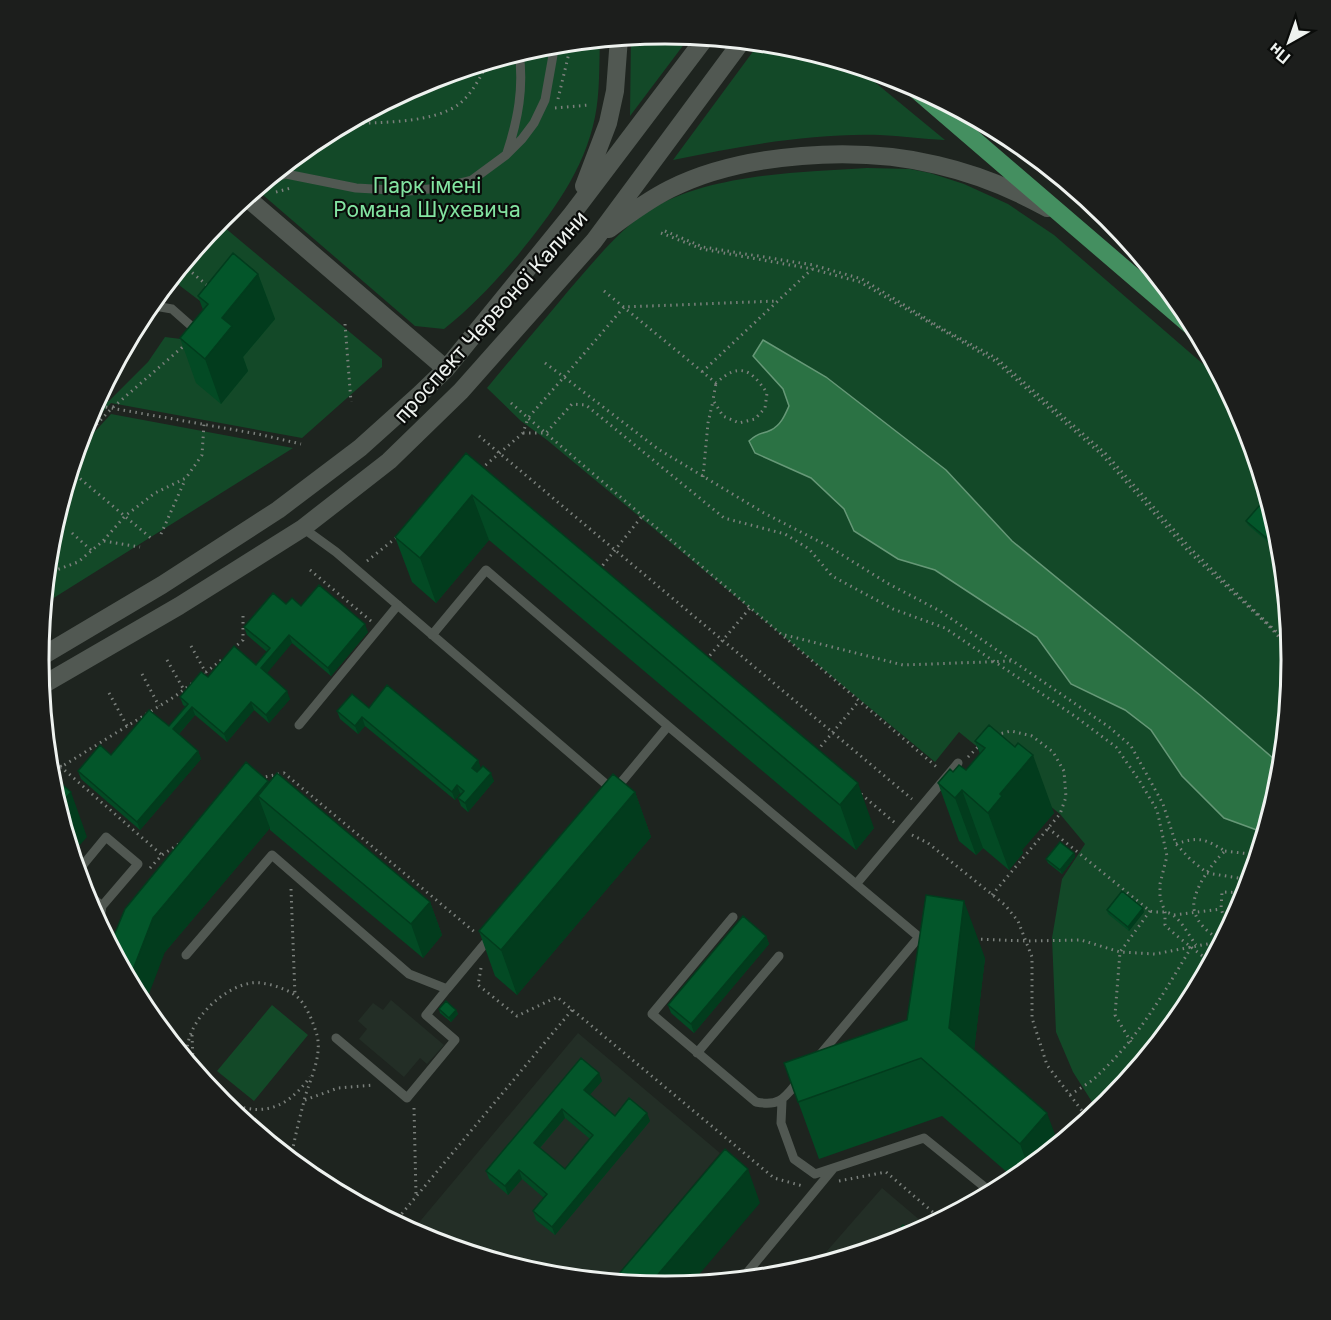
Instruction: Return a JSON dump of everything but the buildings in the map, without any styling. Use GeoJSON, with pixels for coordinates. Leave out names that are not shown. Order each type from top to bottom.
{"type":"FeatureCollection","features":[{"type":"Feature","properties":{"kind":"main road","name":"проспект Червоної Калини"},"geometry":{"type":"LineString","coordinates":[[49,652],[162,585],[278,510],[360,448],[446,369],[572,213],[700,45]]}},
{"type":"Feature","properties":{"kind":"main road"},"geometry":{"type":"LineString","coordinates":[[572,213],[608,123],[615,91],[618,46]]}},
{"type":"Feature","properties":{"kind":"main road","name":"проспект Червоної Калини"},"geometry":{"type":"LineString","coordinates":[[50,681],[170,612],[303,528],[389,461],[472,379],[594,241],[737,48]]}},
{"type":"Feature","properties":{"kind":"main road"},"geometry":{"type":"LineString","coordinates":[[935,106],[1173,311]]}},
{"type":"Feature","properties":{"kind":"main road"},"geometry":{"type":"LineString","coordinates":[[594,241],[640,206],[670,188],[706,173],[745,164],[821,153],[937,165],[1013,189],[1067,218]]}},
{"type":"Feature","properties":{"kind":"main road"},"geometry":{"type":"LineString","coordinates":[[255,200],[446,369]]}},
{"type":"Feature","properties":{"kind":"lane"},"geometry":{"type":"LineString","coordinates":[[286,174],[356,188],[409,191],[439,188],[472,180],[506,155],[534,123],[545,100],[553,54]]}},
{"type":"Feature","properties":{"kind":"lane"},"geometry":{"type":"LineString","coordinates":[[506,155],[520,101],[522,76],[520,61]]}},
{"type":"Feature","properties":{"kind":"lane"},"geometry":{"type":"LineString","coordinates":[[160,307],[172,309],[199,332]]}},
{"type":"Feature","properties":{"kind":"lane"},"geometry":{"type":"LineString","coordinates":[[303,528],[398,605],[614,791]]}},
{"type":"Feature","properties":{"kind":"lane"},"geometry":{"type":"LineString","coordinates":[[432,635],[486,570],[919,937],[812,1065]]}},
{"type":"Feature","properties":{"kind":"lane"},"geometry":{"type":"LineString","coordinates":[[299,725],[398,605]]}},
{"type":"Feature","properties":{"kind":"lane"},"geometry":{"type":"LineString","coordinates":[[606,800],[668,726]]}},
{"type":"Feature","properties":{"kind":"lane"},"geometry":{"type":"LineString","coordinates":[[857,883],[958,762]]}},
{"type":"Feature","properties":{"kind":"lane"},"geometry":{"type":"LineString","coordinates":[[84,864],[106,837],[138,864],[102,906]]}},
{"type":"Feature","properties":{"kind":"lane"},"geometry":{"type":"LineString","coordinates":[[186,955],[272,855],[409,974],[447,989]]}},
{"type":"Feature","properties":{"kind":"lane"},"geometry":{"type":"LineString","coordinates":[[733,917],[652,1014],[756,1101],[768,1104],[782,1101],[805,1074]]}},
{"type":"Feature","properties":{"kind":"lane"},"geometry":{"type":"LineString","coordinates":[[336,1038],[407,1098],[455,1040],[426,1015],[501,924]]}},
{"type":"Feature","properties":{"kind":"lane"},"geometry":{"type":"LineString","coordinates":[[697,1053],[779,956]]}},
{"type":"Feature","properties":{"kind":"lane"},"geometry":{"type":"LineString","coordinates":[[782,1101],[781,1123],[794,1159],[815,1174],[924,1138],[985,1187]]}},
{"type":"Feature","properties":{"kind":"lane"},"geometry":{"type":"LineString","coordinates":[[749,1271],[835,1167]]}},
{"type":"Feature","properties":{"kind":"path"},"geometry":{"type":"LineString","coordinates":[[569,51],[561,95],[553,108],[589,105]]}},
{"type":"Feature","properties":{"kind":"path"},"geometry":{"type":"LineString","coordinates":[[363,123],[410,119],[443,112],[459,104],[472,90],[482,72]]}},
{"type":"Feature","properties":{"kind":"path"},"geometry":{"type":"LineString","coordinates":[[276,192],[297,187]]}},
{"type":"Feature","properties":{"kind":"path"},"geometry":{"type":"LineString","coordinates":[[663,232],[703,247],[813,265],[862,279],[996,358],[1105,453],[1191,549],[1281,639],[1189,552],[1101,454],[995,361],[860,282],[812,269],[702,249],[663,232]]}},
{"type":"Feature","properties":{"kind":"path"},"geometry":{"type":"LineString","coordinates":[[702,372],[812,269]]}},
{"type":"Feature","properties":{"kind":"path"},"geometry":{"type":"LineString","coordinates":[[189,270],[209,287]]}},
{"type":"Feature","properties":{"kind":"path"},"geometry":{"type":"LineString","coordinates":[[604,291],[716,383]]}},
{"type":"Feature","properties":{"kind":"path"},"geometry":{"type":"LineString","coordinates":[[478,471],[522,433],[528,418],[624,308],[777,301]]}},
{"type":"Feature","properties":{"kind":"path"},"geometry":{"type":"LineString","coordinates":[[345,324],[351,402]]}},
{"type":"Feature","properties":{"kind":"path"},"geometry":{"type":"LineString","coordinates":[[95,426],[111,409],[199,332]]}},
{"type":"Feature","properties":{"kind":"path"},"geometry":{"type":"LineString","coordinates":[[545,363],[658,448],[764,513],[828,546],[887,583],[940,611],[1109,727],[1131,747],[1163,804],[1176,844],[1207,873],[1241,878]]}},
{"type":"Feature","properties":{"kind":"path"},"geometry":{"type":"LineString","coordinates":[[703,477],[708,423],[716,383],[728,373],[742,370],[757,377],[767,393],[765,408],[755,419],[739,423],[723,416],[713,400]]}},
{"type":"Feature","properties":{"kind":"path"},"geometry":{"type":"LineString","coordinates":[[511,403],[947,776]]}},
{"type":"Feature","properties":{"kind":"path"},"geometry":{"type":"LineString","coordinates":[[522,433],[546,432],[572,404],[586,405],[724,518],[785,534],[809,549],[832,576],[893,609],[945,628],[996,661],[1116,747],[1157,810],[1167,856],[1160,884],[1165,925],[1205,957]]}},
{"type":"Feature","properties":{"kind":"path"},"geometry":{"type":"LineString","coordinates":[[104,407],[258,434],[301,444]]}},
{"type":"Feature","properties":{"kind":"path"},"geometry":{"type":"LineString","coordinates":[[161,534],[186,478],[202,455],[204,424]]}},
{"type":"Feature","properties":{"kind":"path"},"geometry":{"type":"LineString","coordinates":[[479,436],[921,807]]}},
{"type":"Feature","properties":{"kind":"path"},"geometry":{"type":"LineString","coordinates":[[77,476],[152,539]]}},
{"type":"Feature","properties":{"kind":"path"},"geometry":{"type":"LineString","coordinates":[[56,570],[78,562],[103,541],[125,516],[155,493],[186,478]]}},
{"type":"Feature","properties":{"kind":"path"},"geometry":{"type":"LineString","coordinates":[[598,572],[643,515]]}},
{"type":"Feature","properties":{"kind":"path"},"geometry":{"type":"LineString","coordinates":[[72,533],[91,550]]}},
{"type":"Feature","properties":{"kind":"path"},"geometry":{"type":"LineString","coordinates":[[356,570],[400,534]]}},
{"type":"Feature","properties":{"kind":"path"},"geometry":{"type":"LineString","coordinates":[[103,541],[140,547]]}},
{"type":"Feature","properties":{"kind":"path"},"geometry":{"type":"LineString","coordinates":[[309,570],[379,628]]}},
{"type":"Feature","properties":{"kind":"path"},"geometry":{"type":"LineString","coordinates":[[705,662],[751,608]]}},
{"type":"Feature","properties":{"kind":"path"},"geometry":{"type":"LineString","coordinates":[[61,767],[159,706],[206,673],[243,640],[243,615]]}},
{"type":"Feature","properties":{"kind":"path"},"geometry":{"type":"LineString","coordinates":[[782,634],[903,664],[1014,661]]}},
{"type":"Feature","properties":{"kind":"path"},"geometry":{"type":"LineString","coordinates":[[191,646],[206,673]]}},
{"type":"Feature","properties":{"kind":"path"},"geometry":{"type":"LineString","coordinates":[[167,660],[183,690]]}},
{"type":"Feature","properties":{"kind":"path"},"geometry":{"type":"LineString","coordinates":[[142,674],[159,706]]}},
{"type":"Feature","properties":{"kind":"path"},"geometry":{"type":"LineString","coordinates":[[109,693],[127,726]]}},
{"type":"Feature","properties":{"kind":"path"},"geometry":{"type":"LineString","coordinates":[[814,755],[860,701]]}},
{"type":"Feature","properties":{"kind":"path"},"geometry":{"type":"LineString","coordinates":[[992,736],[1011,731],[1032,736],[1053,752],[1064,771],[1066,797],[1060,814],[992,895]]}},
{"type":"Feature","properties":{"kind":"path"},"geometry":{"type":"LineString","coordinates":[[958,762],[961,765],[984,742]]}},
{"type":"Feature","properties":{"kind":"path"},"geometry":{"type":"LineString","coordinates":[[58,762],[162,855],[182,843]]}},
{"type":"Feature","properties":{"kind":"path"},"geometry":{"type":"LineString","coordinates":[[250,779],[284,773],[486,941],[478,985],[517,1016],[557,997],[774,1178],[806,1187],[886,1172],[935,1214]]}},
{"type":"Feature","properties":{"kind":"path"},"geometry":{"type":"LineString","coordinates":[[858,792],[902,829],[928,843],[1005,905],[1018,921],[1032,957],[1032,1018],[1047,1065],[1084,1113]]}},
{"type":"Feature","properties":{"kind":"path"},"geometry":{"type":"LineString","coordinates":[[1048,828],[1150,911],[1174,915],[1221,909]]}},
{"type":"Feature","properties":{"kind":"path"},"geometry":{"type":"LineString","coordinates":[[1176,844],[1192,838],[1208,840],[1225,850],[1250,854]]}},
{"type":"Feature","properties":{"kind":"path"},"geometry":{"type":"LineString","coordinates":[[1216,937],[1206,930],[1194,912],[1195,893],[1216,859],[1225,850]]}},
{"type":"Feature","properties":{"kind":"path"},"geometry":{"type":"LineString","coordinates":[[291,871],[295,995]]}},
{"type":"Feature","properties":{"kind":"path"},"geometry":{"type":"LineString","coordinates":[[1225,919],[1221,909],[1222,892],[1236,893]]}},
{"type":"Feature","properties":{"kind":"path"},"geometry":{"type":"LineString","coordinates":[[1131,1042],[1115,1015],[1120,952],[1150,911]]}},
{"type":"Feature","properties":{"kind":"path"},"geometry":{"type":"LineString","coordinates":[[1174,915],[1197,945]]}},
{"type":"Feature","properties":{"kind":"path"},"geometry":{"type":"LineString","coordinates":[[973,939],[1081,940],[1120,952],[1155,954],[1213,942]]}},
{"type":"Feature","properties":{"kind":"path"},"geometry":{"type":"LineString","coordinates":[[1070,1095],[1099,1075],[1131,1042],[1157,1005],[1192,946]]}},
{"type":"Feature","properties":{"kind":"path"},"geometry":{"type":"LineString","coordinates":[[187,1049],[192,1031],[202,1015],[231,990],[252,983],[275,986],[295,995],[310,1015],[317,1036],[318,1053],[293,1151]]}},
{"type":"Feature","properties":{"kind":"path"},"geometry":{"type":"LineString","coordinates":[[399,1216],[572,1010]]}},
{"type":"Feature","properties":{"kind":"path"},"geometry":{"type":"LineString","coordinates":[[192,1031],[193,1055]]}},
{"type":"Feature","properties":{"kind":"path"},"geometry":{"type":"LineString","coordinates":[[241,1106],[258,1111],[281,1106],[299,1092],[313,1073]]}},
{"type":"Feature","properties":{"kind":"path"},"geometry":{"type":"LineString","coordinates":[[304,1101],[338,1088],[391,1084]]}},
{"type":"Feature","properties":{"kind":"path"},"geometry":{"type":"LineString","coordinates":[[414,1089],[416,1196]]}},
{"type":"Feature","properties":{"kind":"shaded area"},"geometry":{"type":"Polygon","coordinates":[[[763,340],[826,377],[946,470],[1012,541],[1274,759],[1258,830],[1224,818],[1182,776],[1151,730],[1125,710],[1071,684],[1037,637],[935,570],[898,559],[854,531],[844,509],[811,478],[755,453],[749,441],[777,425],[789,406],[783,389],[753,356],[763,340]]]}},
{"type":"Feature","properties":{"kind":"shaded area"},"geometry":{"type":"Polygon","coordinates":[[[391,1000],[444,1045],[427,1064],[420,1058],[404,1077],[359,1039],[367,1029],[358,1021],[373,1003],[383,1010],[391,1000]]]}},
{"type":"Feature","properties":{"kind":"shaded area"},"geometry":{"type":"Polygon","coordinates":[[[578,1033],[720,1153],[618,1274],[545,1265],[467,1244],[417,1224],[578,1033]]]}},
{"type":"Feature","properties":{"kind":"shaded area"},"geometry":{"type":"Polygon","coordinates":[[[882,1188],[921,1221],[864,1244],[823,1256],[882,1188]]]}},
{"type":"Feature","properties":{"kind":"green space"},"geometry":{"type":"Polygon","coordinates":[[[684,44],[630,116],[631,45],[684,44]]]}},
{"type":"Feature","properties":{"kind":"green space","name":"Парк імені Романа Шухевича"},"geometry":{"type":"Polygon","coordinates":[[[600,48],[597,108],[590,137],[575,173],[554,207],[501,275],[464,312],[444,329],[415,326],[262,194],[323,147],[357,126],[430,90],[467,76],[545,55],[600,48]]]}},
{"type":"Feature","properties":{"kind":"green space"},"geometry":{"type":"Polygon","coordinates":[[[754,50],[786,55],[870,78],[945,140],[880,135],[828,136],[750,145],[673,160],[754,50]]]}},
{"type":"Feature","properties":{"kind":"green space"},"geometry":{"type":"Polygon","coordinates":[[[867,168],[910,169],[964,184],[1008,204],[1054,235],[1208,368],[1235,424],[1249,462],[1270,540],[1281,620],[1281,700],[1277,740],[1261,820],[1235,896],[1199,968],[1155,1035],[1093,1104],[1073,1072],[1056,1032],[1052,938],[1062,879],[1085,844],[1060,814],[959,732],[935,762],[547,440],[521,421],[487,388],[607,247],[638,218],[673,198],[699,189],[727,182],[785,174],[867,168]]]}},
{"type":"Feature","properties":{"kind":"green space"},"geometry":{"type":"Polygon","coordinates":[[[226,229],[382,359],[382,367],[302,438],[111,403],[100,414],[107,400],[109,401],[148,362],[165,337],[181,339],[229,323],[177,284],[226,229]]]}},
{"type":"Feature","properties":{"kind":"green space"},"geometry":{"type":"Polygon","coordinates":[[[111,414],[293,448],[52,599],[70,500],[92,435],[111,414]]]}},
{"type":"Feature","properties":{"kind":"green space"},"geometry":{"type":"Polygon","coordinates":[[[272,1005],[308,1035],[254,1101],[217,1071],[272,1005]]]}}]}
